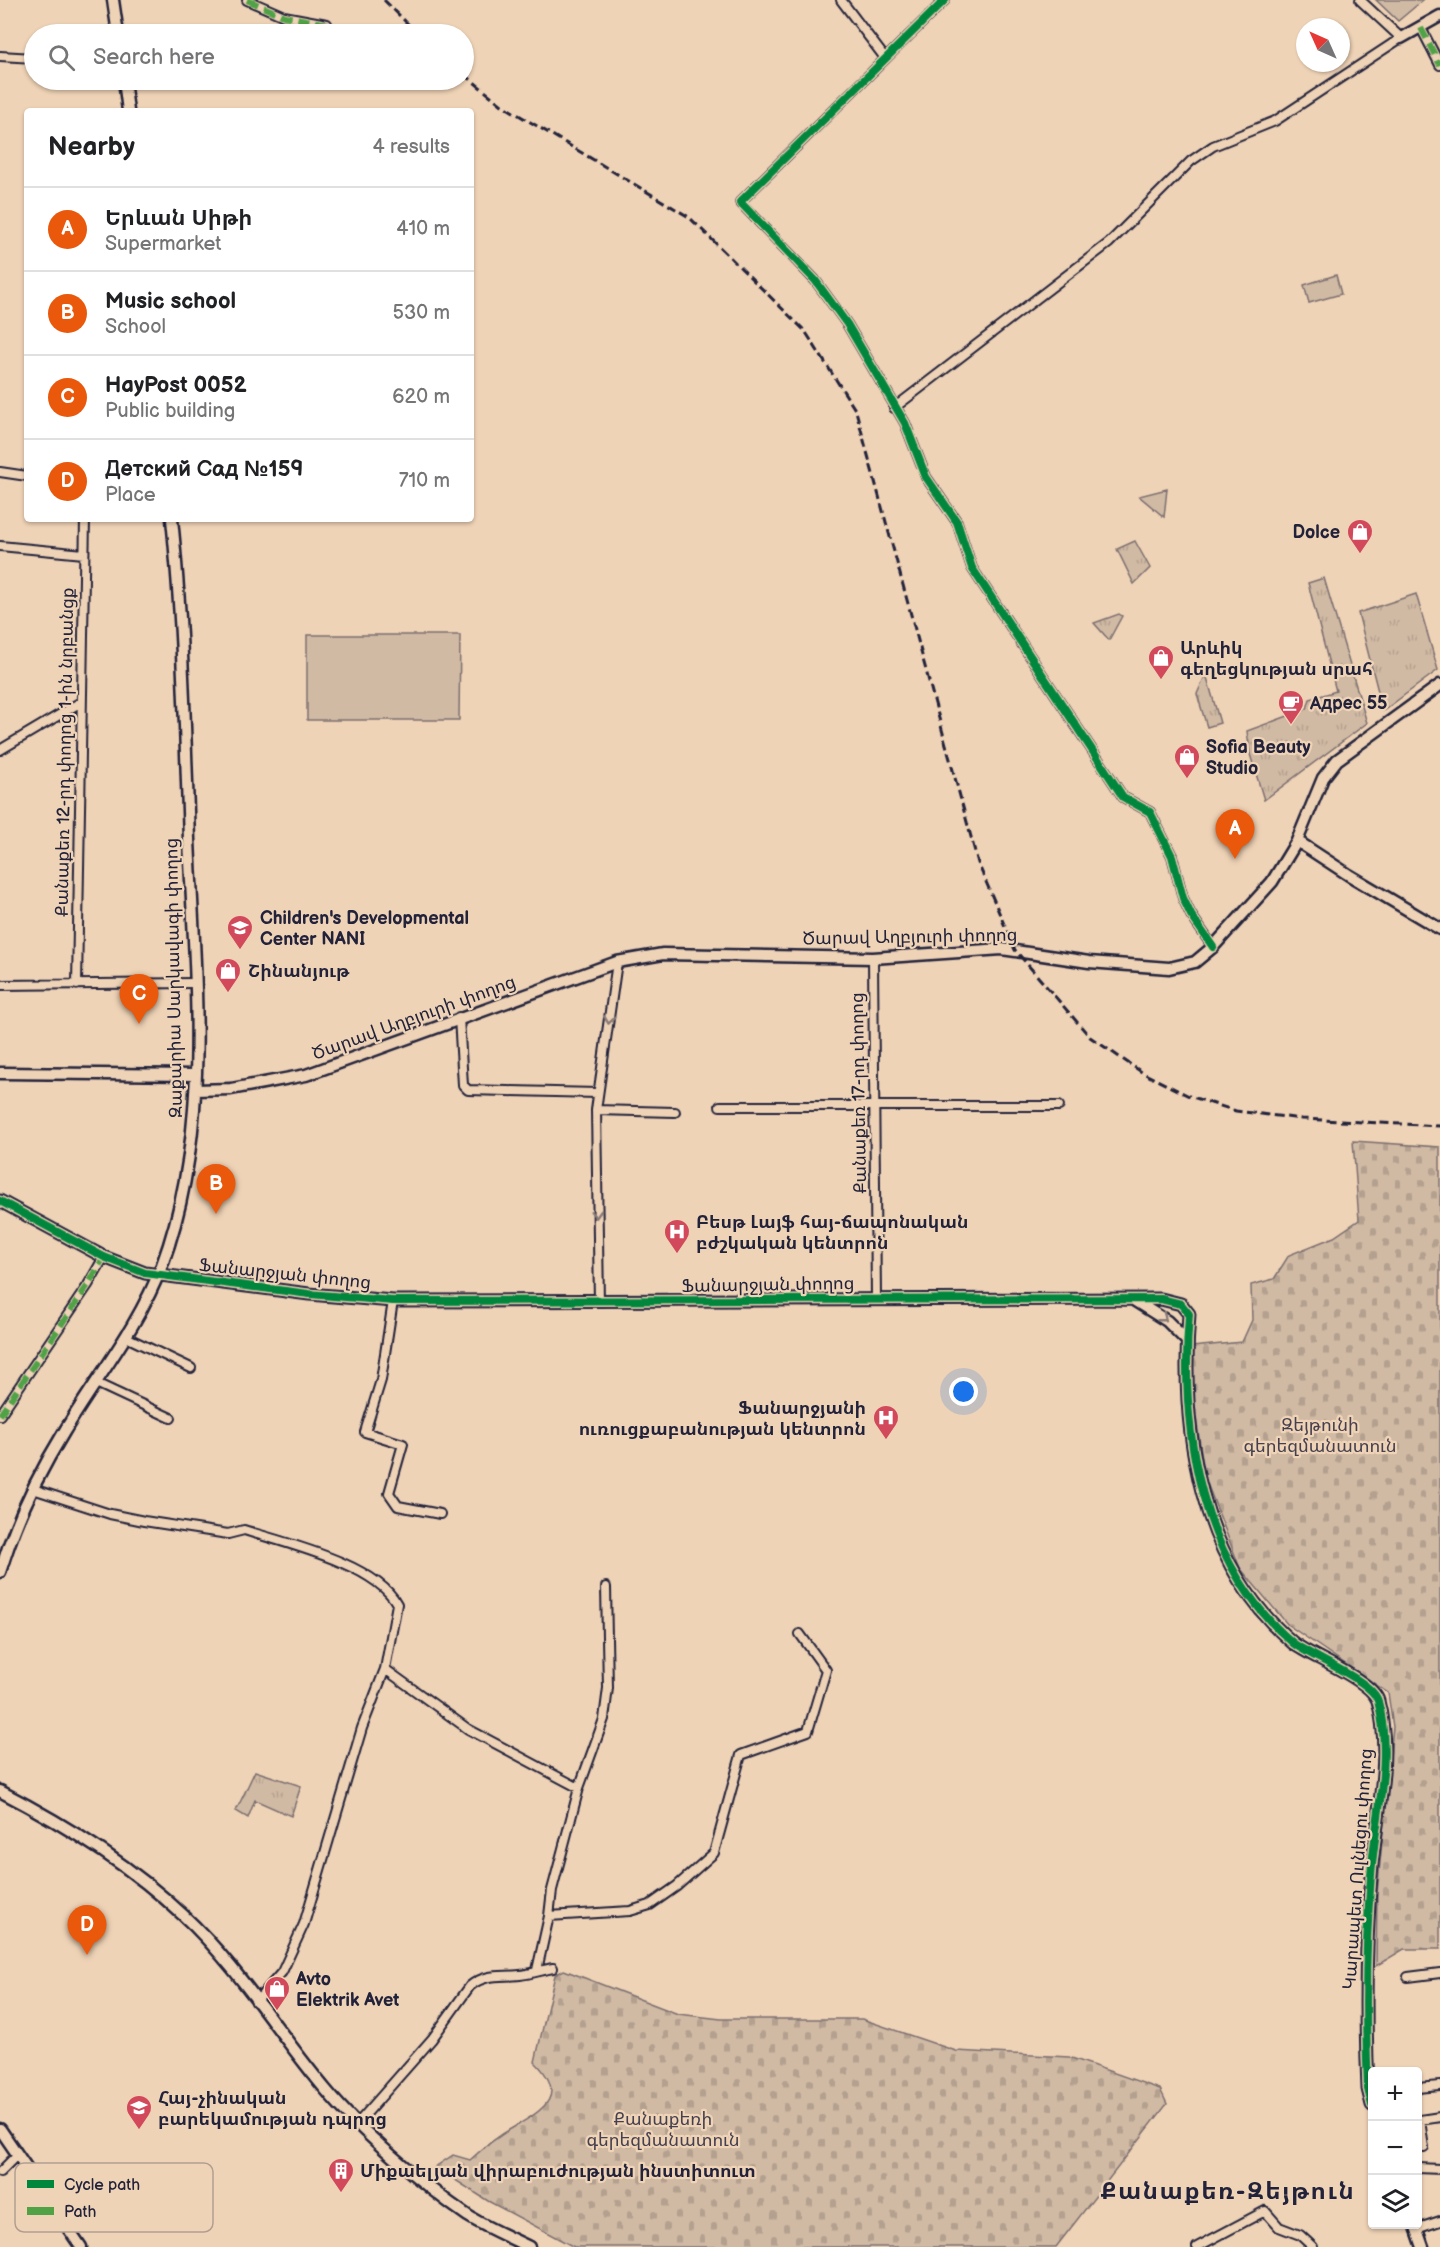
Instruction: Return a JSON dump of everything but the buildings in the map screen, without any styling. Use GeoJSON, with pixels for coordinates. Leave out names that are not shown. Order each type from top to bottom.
{"type":"FeatureCollection","features":[{"type":"Feature","properties":{"kind":"street"},"geometry":{"type":"LineString","coordinates":[[113,0],[117,24]]}},
{"type":"Feature","properties":{"kind":"street"},"geometry":{"type":"LineString","coordinates":[[247,0],[284,16],[327,24]]}},
{"type":"Feature","properties":{"kind":"street"},"geometry":{"type":"LineString","coordinates":[[841,0],[885,57]]}},
{"type":"Feature","properties":{"kind":"street"},"geometry":{"type":"LineString","coordinates":[[945,0],[740,202],[815,280],[847,324],[914,441],[926,477],[957,522],[972,568],[1123,797],[1150,812],[1172,856],[1183,898],[1191,915],[1213,947]]}},
{"type":"Feature","properties":{"kind":"street"},"geometry":{"type":"LineString","coordinates":[[1360,0],[1401,39]]}},
{"type":"Feature","properties":{"kind":"street"},"geometry":{"type":"LineString","coordinates":[[894,408],[1109,243],[1191,161],[1213,146],[1275,121],[1440,16]]}},
{"type":"Feature","properties":{"kind":"street"},"geometry":{"type":"LineString","coordinates":[[1420,28],[1440,65]]}},
{"type":"Feature","properties":{"kind":"street"},"geometry":{"type":"LineString","coordinates":[[0,56],[24,57]]}},
{"type":"Feature","properties":{"kind":"street"},"geometry":{"type":"LineString","coordinates":[[125,90],[128,108]]}},
{"type":"Feature","properties":{"kind":"street"},"geometry":{"type":"LineString","coordinates":[[0,472],[24,476]]}},
{"type":"Feature","properties":{"kind":"street","name":"Քանաքեռ 12-րդ փողոց 1-ին նրբանցք"},"geometry":{"type":"LineString","coordinates":[[77,985],[85,522]]}},
{"type":"Feature","properties":{"kind":"street","name":"Զաքարիա Սարկավագի փողոց"},"geometry":{"type":"LineString","coordinates":[[0,1572],[12,1532],[33,1489],[64,1431],[126,1337],[158,1275],[173,1232],[190,1158],[196,1090],[194,983],[179,587],[172,522]]}},
{"type":"Feature","properties":{"kind":"street"},"geometry":{"type":"LineString","coordinates":[[0,546],[84,554]]}},
{"type":"Feature","properties":{"kind":"street","name":"Ծարավ Աղբյուրի փողոց"},"geometry":{"type":"LineString","coordinates":[[196,1090],[231,1089],[306,1075],[382,1049],[459,1017],[617,962],[663,954],[873,957],[1008,949],[1089,962],[1169,968],[1195,962],[1213,947],[1272,882],[1297,841],[1323,778],[1337,760],[1440,686]]}},
{"type":"Feature","properties":{"kind":"street"},"geometry":{"type":"LineString","coordinates":[[0,750],[81,702]]}},
{"type":"Feature","properties":{"kind":"street"},"geometry":{"type":"LineString","coordinates":[[1297,841],[1440,929]]}},
{"type":"Feature","properties":{"kind":"street","name":"Քանաքեռ 17-րդ փողոց"},"geometry":{"type":"LineString","coordinates":[[873,957],[876,1299]]}},
{"type":"Feature","properties":{"kind":"street"},"geometry":{"type":"LineString","coordinates":[[599,1302],[596,1110],[617,962]]}},
{"type":"Feature","properties":{"kind":"street"},"geometry":{"type":"LineString","coordinates":[[0,985],[194,983]]}},
{"type":"Feature","properties":{"kind":"street"},"geometry":{"type":"LineString","coordinates":[[459,1017],[463,1085],[468,1090],[598,1093]]}},
{"type":"Feature","properties":{"kind":"street"},"geometry":{"type":"LineString","coordinates":[[0,1073],[196,1075]]}},
{"type":"Feature","properties":{"kind":"street"},"geometry":{"type":"LineString","coordinates":[[720,1106],[1059,1106]]}},
{"type":"Feature","properties":{"kind":"street"},"geometry":{"type":"LineString","coordinates":[[596,1110],[675,1112]]}},
{"type":"Feature","properties":{"kind":"street","name":"Ֆանարջյան փողոց"},"geometry":{"type":"LineString","coordinates":[[0,1201],[104,1257],[158,1275],[393,1301],[1171,1300],[1181,1304],[1189,1314],[1186,1405],[1196,1472],[1210,1518],[1229,1563],[1255,1605],[1294,1644]]}},
{"type":"Feature","properties":{"kind":"street"},"geometry":{"type":"LineString","coordinates":[[0,1415],[88,1285],[104,1257]]}},
{"type":"Feature","properties":{"kind":"street"},"geometry":{"type":"LineString","coordinates":[[393,1301],[381,1380],[365,1432],[403,1444],[389,1493],[398,1506],[440,1514]]}},
{"type":"Feature","properties":{"kind":"street"},"geometry":{"type":"LineString","coordinates":[[1135,1301],[1167,1321],[1187,1341]]}},
{"type":"Feature","properties":{"kind":"street"},"geometry":{"type":"LineString","coordinates":[[126,1337],[191,1368]]}},
{"type":"Feature","properties":{"kind":"street"},"geometry":{"type":"LineString","coordinates":[[96,1383],[171,1418]]}},
{"type":"Feature","properties":{"kind":"street"},"geometry":{"type":"LineString","coordinates":[[33,1489],[110,1514],[144,1521],[228,1534],[244,1530],[341,1561],[363,1573],[397,1604],[385,1669],[362,1728],[304,1924],[282,1972],[256,2002]]}},
{"type":"Feature","properties":{"kind":"street"},"geometry":{"type":"LineString","coordinates":[[537,1970],[549,1916],[552,1890],[579,1788],[604,1719],[608,1688],[606,1587]]}},
{"type":"Feature","properties":{"kind":"street"},"geometry":{"type":"LineString","coordinates":[[549,1916],[609,1914],[650,1905],[677,1886],[714,1853],[741,1755],[808,1731],[826,1670],[800,1634]]}},
{"type":"Feature","properties":{"kind":"street","name":"Կարապետ Ուլնեցու փողոց"},"geometry":{"type":"LineString","coordinates":[[1294,1644],[1358,1680],[1377,1698],[1384,1745],[1371,1877],[1366,1976],[1369,2067]]}},
{"type":"Feature","properties":{"kind":"street"},"geometry":{"type":"LineString","coordinates":[[385,1669],[468,1729],[579,1788]]}},
{"type":"Feature","properties":{"kind":"street"},"geometry":{"type":"LineString","coordinates":[[0,1791],[40,1812],[138,1876],[184,1916],[327,2092],[358,2123],[414,2173],[469,2216],[529,2247]]}},
{"type":"Feature","properties":{"kind":"street"},"geometry":{"type":"LineString","coordinates":[[0,1795],[97,1852],[147,1888],[182,1919],[230,1974],[324,2096],[411,2176],[468,2220],[520,2247]]}},
{"type":"Feature","properties":{"kind":"street"},"geometry":{"type":"LineString","coordinates":[[358,2123],[432,2039],[470,1986],[488,1976],[523,1975],[553,1968]]}},
{"type":"Feature","properties":{"kind":"street"},"geometry":{"type":"LineString","coordinates":[[1408,1977],[1440,1974]]}},
{"type":"Feature","properties":{"kind":"street"},"geometry":{"type":"LineString","coordinates":[[1422,2088],[1440,2086]]}},
{"type":"Feature","properties":{"kind":"street"},"geometry":{"type":"LineString","coordinates":[[1424,2148],[1420,2120],[1440,2117]]}},
{"type":"Feature","properties":{"kind":"street"},"geometry":{"type":"LineString","coordinates":[[0,2129],[23,2163]]}},
{"type":"Feature","properties":{"kind":"street"},"geometry":{"type":"LineString","coordinates":[[0,2172],[17,2155]]}},
{"type":"Feature","properties":{"kind":"street"},"geometry":{"type":"LineString","coordinates":[[1422,2168],[1440,2169]]}},
{"type":"Feature","properties":{"kind":"street"},"geometry":{"type":"LineString","coordinates":[[1197,2247],[1265,2211],[1280,2227],[1300,2235],[1313,2247]]}},
{"type":"Feature","properties":{"kind":"street"},"geometry":{"type":"LineString","coordinates":[[1422,2225],[1440,2221]]}},
{"type":"Feature","properties":{"kind":"street"},"geometry":{"type":"LineString","coordinates":[[1416,2229],[1423,2247]]}},
{"type":"Feature","properties":{"kind":"street"},"geometry":{"type":"LineString","coordinates":[[71,2232],[81,2247]]}},
{"type":"Feature","properties":{"kind":"green space"},"geometry":{"type":"Polygon","coordinates":[[[1376,0],[1423,0],[1398,21],[1376,0]]]}},
{"type":"Feature","properties":{"kind":"green space"},"geometry":{"type":"Polygon","coordinates":[[[1336,275],[1341,294],[1309,303],[1304,285],[1336,275]]]}},
{"type":"Feature","properties":{"kind":"green space"},"geometry":{"type":"Polygon","coordinates":[[[1167,489],[1164,517],[1139,496],[1167,489]]]}},
{"type":"Feature","properties":{"kind":"green space"},"geometry":{"type":"Polygon","coordinates":[[[1135,541],[1150,568],[1134,584],[1117,549],[1135,541]]]}},
{"type":"Feature","properties":{"kind":"green space"},"geometry":{"type":"Polygon","coordinates":[[[1324,578],[1367,723],[1264,800],[1250,754],[1247,731],[1307,709],[1310,699],[1336,691],[1308,583],[1324,578]]]}},
{"type":"Feature","properties":{"kind":"green space"},"geometry":{"type":"Polygon","coordinates":[[[1416,594],[1438,670],[1383,711],[1358,613],[1416,594]]]}},
{"type":"Feature","properties":{"kind":"green space"},"geometry":{"type":"Polygon","coordinates":[[[1119,614],[1122,616],[1109,640],[1094,623],[1119,614]]]}},
{"type":"Feature","properties":{"kind":"green space"},"geometry":{"type":"Polygon","coordinates":[[[307,635],[460,635],[459,720],[307,720],[307,635]]]}},
{"type":"Feature","properties":{"kind":"green space"},"geometry":{"type":"Polygon","coordinates":[[[1206,674],[1220,723],[1207,727],[1197,694],[1206,674]]]}},
{"type":"Feature","properties":{"kind":"green space","name":"Զեյթունի գերեզմանատուն"},"geometry":{"type":"Polygon","coordinates":[[[1353,1141],[1440,1147],[1440,1949],[1404,1949],[1376,1966],[1377,1894],[1393,1727],[1388,1693],[1288,1625],[1240,1568],[1205,1478],[1193,1397],[1192,1347],[1242,1342],[1252,1320],[1251,1285],[1274,1279],[1289,1255],[1334,1237],[1359,1220],[1353,1141]]]}},
{"type":"Feature","properties":{"kind":"green space"},"geometry":{"type":"Polygon","coordinates":[[[255,1771],[301,1786],[291,1816],[255,1800],[248,1818],[236,1811],[255,1771]]]}},
{"type":"Feature","properties":{"kind":"green space","name":"Քանաքեռի գերեզմանատուն"},"geometry":{"type":"Polygon","coordinates":[[[564,1970],[678,2014],[721,2019],[862,2019],[956,2051],[1069,2057],[1160,2089],[1167,2104],[1056,2247],[574,2247],[488,2201],[435,2167],[453,2155],[470,2160],[497,2138],[535,2114],[548,2100],[551,2092],[550,2084],[535,2062],[555,1975],[564,1970]]]}},
{"type":"Feature","properties":{"kind":"railway"},"geometry":{"type":"LineString","coordinates":[[384,0],[408,24]]}},
{"type":"Feature","properties":{"kind":"railway"},"geometry":{"type":"LineString","coordinates":[[474,82],[502,105],[689,217],[805,331],[856,411],[978,863],[1015,950],[1090,1037],[1143,1073],[1189,1096],[1236,1111],[1302,1119],[1440,1126]]}},
{"type":"Feature","properties":{"kind":"marked path"},"geometry":{"type":"LineString","coordinates":[[247,0],[284,16],[327,24]]}},
{"type":"Feature","properties":{"kind":"marked path"},"geometry":{"type":"LineString","coordinates":[[1421,28],[1440,65]]}},
{"type":"Feature","properties":{"kind":"marked path"},"geometry":{"type":"LineString","coordinates":[[0,1415],[88,1285],[104,1257]]}},
{"type":"Feature","properties":{"kind":"cycle path"},"geometry":{"type":"LineString","coordinates":[[945,0],[740,202],[815,280],[847,324],[905,423],[926,477],[957,522],[972,568],[1123,797],[1150,812],[1172,856],[1183,898],[1191,915],[1213,947]]}},
{"type":"Feature","properties":{"kind":"cycle path"},"geometry":{"type":"LineString","coordinates":[[0,1201],[104,1257],[145,1273],[309,1294],[393,1301],[1161,1299],[1181,1304],[1189,1314],[1188,1404],[1193,1448],[1202,1492],[1216,1535],[1236,1574],[1261,1611],[1293,1643],[1365,1685],[1378,1701],[1384,1744],[1368,1929],[1366,1983],[1368,2089]]}},
{"type":"Feature","properties":{"kind":"place","name":"Dolce"},"geometry":{"type":"Point","coordinates":[1360,555]}},
{"type":"Feature","properties":{"kind":"place","name":"Արևիկ գեղեցկության սրահ"},"geometry":{"type":"Point","coordinates":[1161,681]}},
{"type":"Feature","properties":{"kind":"place","name":"Адрес 55"},"geometry":{"type":"Point","coordinates":[1291,726]}},
{"type":"Feature","properties":{"kind":"place","name":"Sofia Beauty Studio"},"geometry":{"type":"Point","coordinates":[1187,780]}},
{"type":"Feature","properties":{"kind":"place","name":"Երևան Սիթի"},"geometry":{"type":"Point","coordinates":[1235,859]}},
{"type":"Feature","properties":{"kind":"place","name":"Children's Developmental Center NANI"},"geometry":{"type":"Point","coordinates":[240,951]}},
{"type":"Feature","properties":{"kind":"place","name":"Շինանյութ"},"geometry":{"type":"Point","coordinates":[228,994]}},
{"type":"Feature","properties":{"kind":"place","name":"HayPost 0052"},"geometry":{"type":"Point","coordinates":[139,1024]}},
{"type":"Feature","properties":{"kind":"place","name":"Music school"},"geometry":{"type":"Point","coordinates":[216,1214]}},
{"type":"Feature","properties":{"kind":"place","name":"Բեսթ Լայֆ հայ-ճապոնական բժշկական կենտրոն"},"geometry":{"type":"Point","coordinates":[677,1255]}},
{"type":"Feature","properties":{"kind":"place","name":"Ֆանարջյանի ուռուցքաբանության կենտրոն"},"geometry":{"type":"Point","coordinates":[886,1441]}},
{"type":"Feature","properties":{"kind":"place","name":"Детский Сад №159"},"geometry":{"type":"Point","coordinates":[87,1955]}},
{"type":"Feature","properties":{"kind":"place","name":"Avto Elektrik Avet"},"geometry":{"type":"Point","coordinates":[277,2012]}},
{"type":"Feature","properties":{"kind":"place","name":"Հայ-չինական բարեկամության դպրոց"},"geometry":{"type":"Point","coordinates":[139,2131]}},
{"type":"Feature","properties":{"kind":"place","name":"Միքաելյան վիրաբուժության ինստիտուտ"},"geometry":{"type":"Point","coordinates":[341,2194]}},
{"type":"Feature","properties":{"kind":"district","name":"Քանաքեռ-Զեյթուն"},"geometry":{"type":"Point","coordinates":[1228,2191]}}]}
